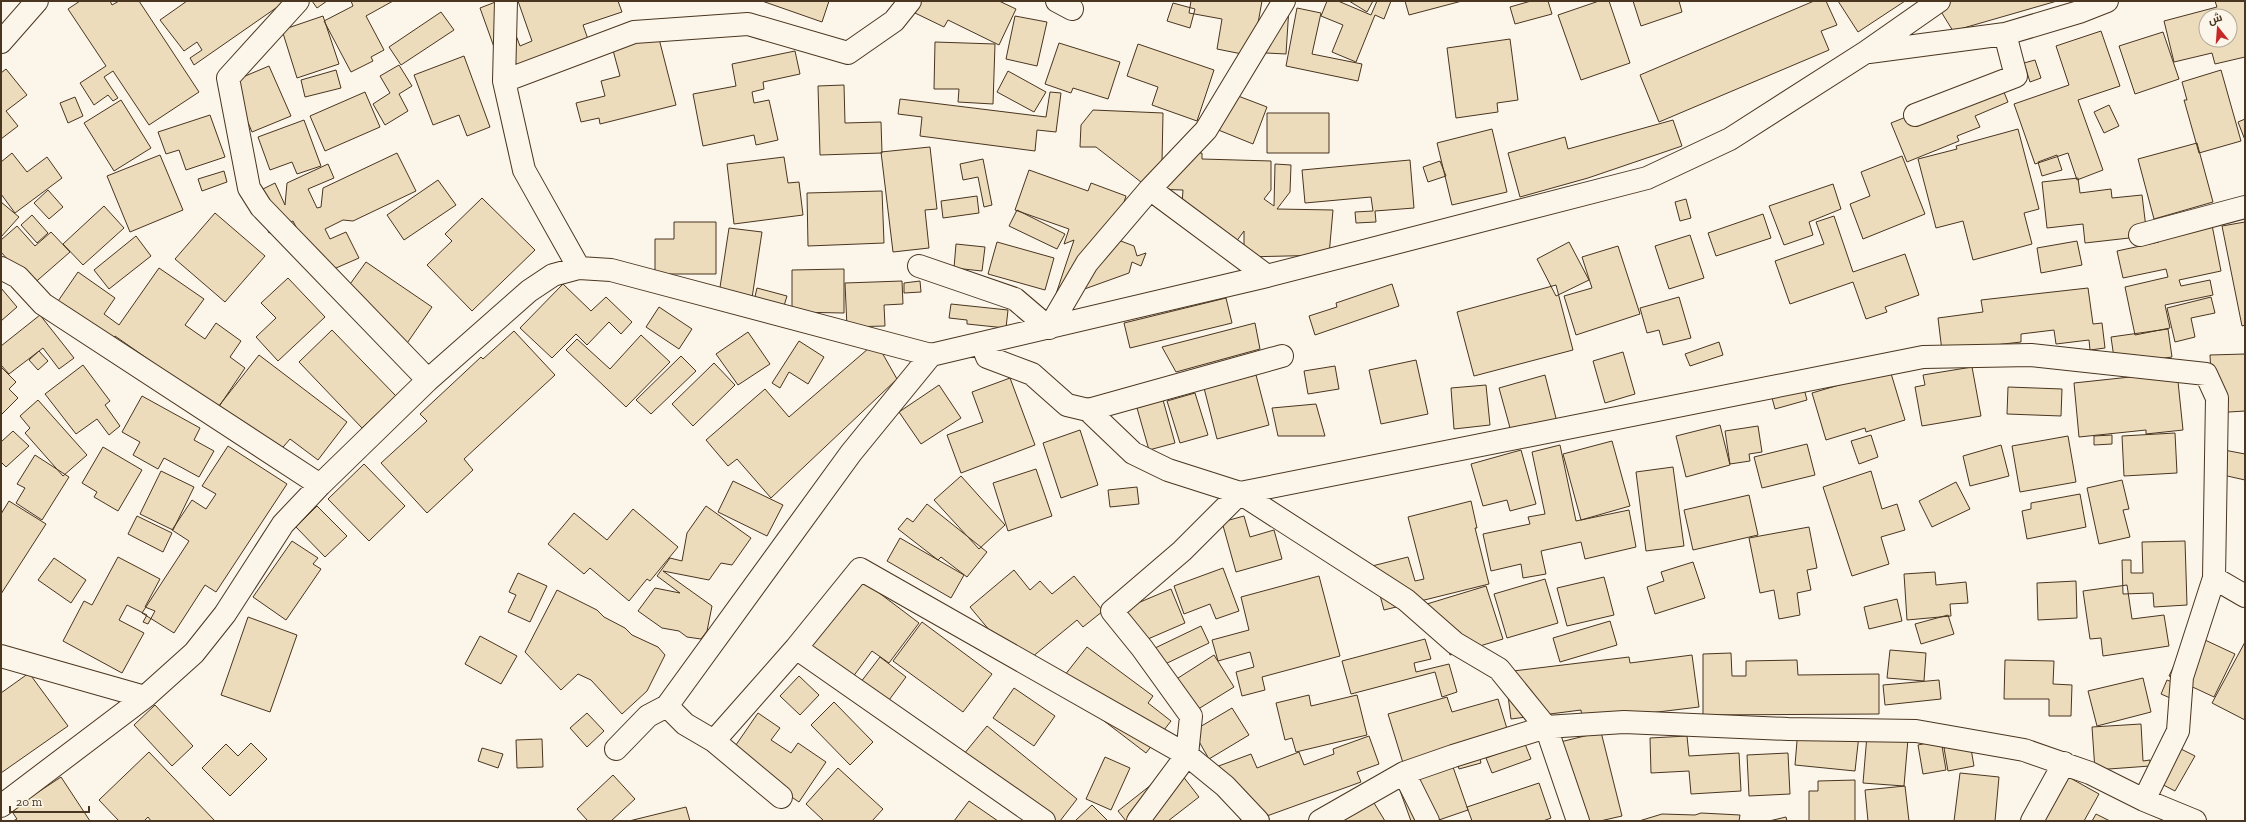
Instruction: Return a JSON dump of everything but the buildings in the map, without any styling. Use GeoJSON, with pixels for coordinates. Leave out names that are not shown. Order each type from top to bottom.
{"type":"FeatureCollection","features":[{"type":"Feature","properties":{"kind":"street"},"geometry":{"type":"LineString","coordinates":[[1,42],[37,1]]}},
{"type":"Feature","properties":{"kind":"street"},"geometry":{"type":"LineString","coordinates":[[298,1],[228,78],[249,188],[261,207],[428,380]]}},
{"type":"Feature","properties":{"kind":"street"},"geometry":{"type":"LineString","coordinates":[[506,1],[504,80],[524,170],[578,268]]}},
{"type":"Feature","properties":{"kind":"street"},"geometry":{"type":"LineString","coordinates":[[504,80],[634,32],[748,24],[848,53],[894,21],[910,1]]}},
{"type":"Feature","properties":{"kind":"street"},"geometry":{"type":"LineString","coordinates":[[1049,328],[1087,263],[1150,189],[1206,130],[1284,1]]}},
{"type":"Feature","properties":{"kind":"street"},"geometry":{"type":"LineString","coordinates":[[1,806],[145,697],[194,653],[225,614],[283,524],[320,485],[428,380],[530,291],[553,275],[578,268],[612,270],[648,278],[932,355],[1267,276],[1647,178],[1730,139],[1866,52],[1939,1]]}},
{"type":"Feature","properties":{"kind":"street"},"geometry":{"type":"LineString","coordinates":[[1866,52],[2005,34],[2079,12],[2107,1]]}},
{"type":"Feature","properties":{"kind":"street"},"geometry":{"type":"LineString","coordinates":[[1915,115],[2016,76],[2005,34]]}},
{"type":"Feature","properties":{"kind":"street"},"geometry":{"type":"LineString","coordinates":[[1150,189],[1267,276]]}},
{"type":"Feature","properties":{"kind":"street"},"geometry":{"type":"LineString","coordinates":[[2140,235],[2245,207]]}},
{"type":"Feature","properties":{"kind":"street"},"geometry":{"type":"LineString","coordinates":[[919,266],[1016,299],[1049,328]]}},
{"type":"Feature","properties":{"kind":"street"},"geometry":{"type":"LineString","coordinates":[[1,268],[18,277],[43,304],[320,485]]}},
{"type":"Feature","properties":{"kind":"street"},"geometry":{"type":"LineString","coordinates":[[982,344],[987,357],[1032,374],[1067,405],[1088,410],[1282,356]]}},
{"type":"Feature","properties":{"kind":"street"},"geometry":{"type":"LineString","coordinates":[[616,750],[648,716],[667,706],[851,453],[932,355]]}},
{"type":"Feature","properties":{"kind":"street"},"geometry":{"type":"LineString","coordinates":[[1138,821],[1187,755],[1191,716],[1142,648],[1112,611],[1182,551],[1240,493],[1923,358],[2031,355],[2206,374],[2218,398],[2214,578],[2182,677],[2178,731],[2144,800]]}},
{"type":"Feature","properties":{"kind":"street"},"geometry":{"type":"LineString","coordinates":[[1088,410],[1133,453],[1168,470],[1240,493],[1406,600],[1455,643],[1499,669],[1546,727],[1578,821]]}},
{"type":"Feature","properties":{"kind":"street"},"geometry":{"type":"LineString","coordinates":[[714,741],[796,648],[860,568],[1187,755],[1225,786],[1258,821]]}},
{"type":"Feature","properties":{"kind":"street"},"geometry":{"type":"LineString","coordinates":[[2214,578],[2245,596]]}},
{"type":"Feature","properties":{"kind":"street"},"geometry":{"type":"LineString","coordinates":[[796,648],[1044,821]]}},
{"type":"Feature","properties":{"kind":"street"},"geometry":{"type":"LineString","coordinates":[[1,656],[145,697]]}},
{"type":"Feature","properties":{"kind":"street"},"geometry":{"type":"LineString","coordinates":[[667,706],[685,724],[714,741],[781,797]]}},
{"type":"Feature","properties":{"kind":"street"},"geometry":{"type":"LineString","coordinates":[[1320,821],[1404,773],[1546,727],[1624,722],[1788,729],[1916,731],[2024,750],[2090,773],[2144,800],[2195,821]]}},
{"type":"Feature","properties":{"kind":"street"},"geometry":{"type":"LineString","coordinates":[[2032,821],[2064,763]]}},
{"type":"Feature","properties":{"kind":"street"},"geometry":{"type":"LineString","coordinates":[[1404,773],[1428,821]]}}]}
